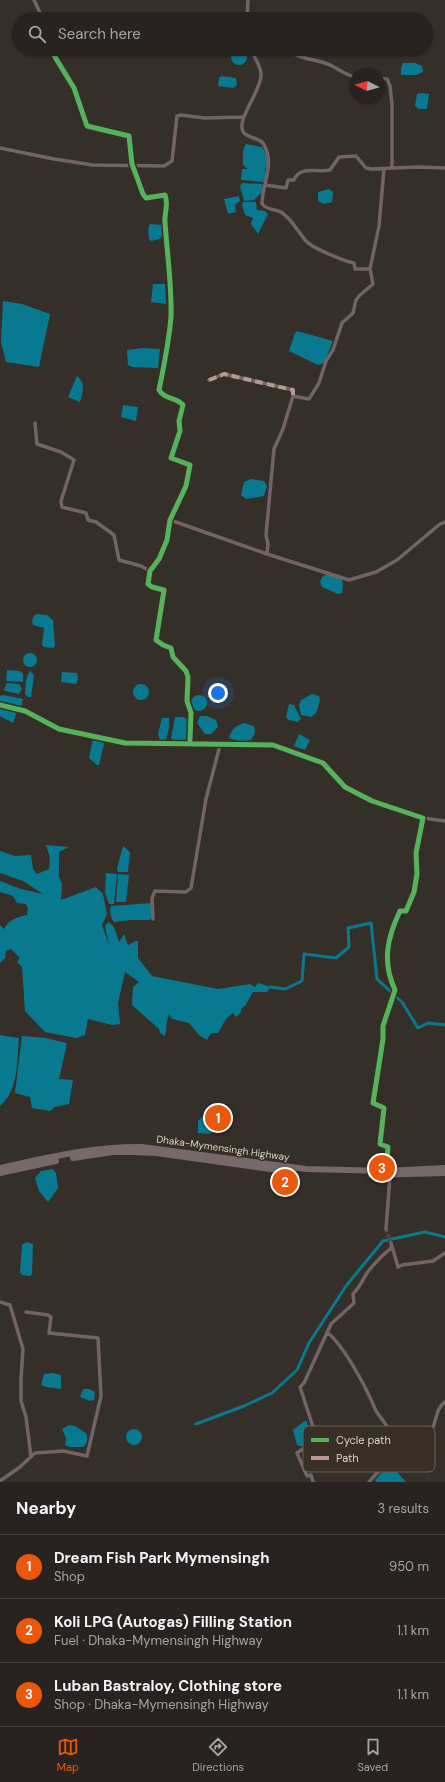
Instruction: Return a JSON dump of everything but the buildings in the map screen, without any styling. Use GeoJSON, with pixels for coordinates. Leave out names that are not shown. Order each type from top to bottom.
{"type":"FeatureCollection","features":[{"type":"Feature","properties":{"kind":"highway","name":"Dhaka-Mymensingh Highway"},"geometry":{"type":"LineString","coordinates":[[0,1168],[90,1150],[119,1147],[142,1147],[306,1169],[388,1174],[445,1168]]}},
{"type":"Feature","properties":{"kind":"highway","name":"Dhaka-Mymensingh Highway"},"geometry":{"type":"LineString","coordinates":[[0,1173],[75,1157],[113,1152],[132,1152],[330,1175],[445,1173]]}},
{"type":"Feature","properties":{"kind":"street"},"geometry":{"type":"LineString","coordinates":[[34,0],[40,12]]}},
{"type":"Feature","properties":{"kind":"street"},"geometry":{"type":"LineString","coordinates":[[248,0],[248,12]]}},
{"type":"Feature","properties":{"kind":"street"},"geometry":{"type":"LineString","coordinates":[[55,56],[74,88],[87,126],[129,136],[132,164],[146,198],[165,196],[167,201],[165,220],[171,295],[171,318],[165,364],[159,390],[162,394],[180,402],[183,405],[179,420],[180,431],[171,458],[190,465],[186,486],[170,520],[167,540],[159,559],[150,571],[149,585],[164,590],[156,640],[162,645],[171,648],[173,657],[186,671],[188,677],[187,701],[191,713],[190,740]]}},
{"type":"Feature","properties":{"kind":"street"},"geometry":{"type":"LineString","coordinates":[[254,56],[260,68],[261,78],[253,101],[243,117],[244,132],[261,141],[266,151],[269,166],[262,204],[269,209],[281,212],[298,228],[308,243],[325,252],[354,263],[355,269],[370,270]]}},
{"type":"Feature","properties":{"kind":"street"},"geometry":{"type":"LineString","coordinates":[[300,56],[331,65],[349,75]]}},
{"type":"Feature","properties":{"kind":"street"},"geometry":{"type":"LineString","coordinates":[[385,79],[387,79],[390,86],[392,116],[392,168]]}},
{"type":"Feature","properties":{"kind":"street"},"geometry":{"type":"LineString","coordinates":[[0,148],[93,165],[132,164],[164,166],[170,164],[174,151],[176,118],[179,115],[205,118],[243,117]]}},
{"type":"Feature","properties":{"kind":"street"},"geometry":{"type":"LineString","coordinates":[[265,186],[286,188],[288,180],[294,180],[298,173],[305,170],[330,170],[339,157],[356,156],[366,168],[445,168]]}},
{"type":"Feature","properties":{"kind":"street"},"geometry":{"type":"LineString","coordinates":[[293,396],[310,399],[319,383],[326,361],[333,350],[342,323],[353,313],[356,300],[373,284],[370,270],[379,226],[384,169]]}},
{"type":"Feature","properties":{"kind":"street"},"geometry":{"type":"LineString","coordinates":[[209,380],[224,374],[235,375],[293,390],[293,396],[283,429],[274,449],[266,535],[268,544],[267,554]]}},
{"type":"Feature","properties":{"kind":"street"},"geometry":{"type":"LineString","coordinates":[[36,423],[37,444],[61,452],[74,460],[61,501],[62,507],[86,513],[88,520],[96,522],[114,535],[119,560],[141,566],[150,571]]}},
{"type":"Feature","properties":{"kind":"street"},"geometry":{"type":"LineString","coordinates":[[170,520],[267,554],[349,580],[376,572],[397,560],[440,524],[445,522]]}},
{"type":"Feature","properties":{"kind":"street"},"geometry":{"type":"LineString","coordinates":[[0,705],[25,711],[59,729],[125,743],[273,745],[323,763],[345,787],[372,801],[423,818],[445,821]]}},
{"type":"Feature","properties":{"kind":"street"},"geometry":{"type":"LineString","coordinates":[[153,919],[152,898],[155,891],[186,892],[191,888],[206,799],[220,745]]}},
{"type":"Feature","properties":{"kind":"street"},"geometry":{"type":"LineString","coordinates":[[386,1229],[388,1147],[380,1144],[384,1108],[373,1103],[383,1039],[383,1026],[395,990],[389,978],[387,963],[391,932],[400,911],[406,911],[414,892],[417,874],[416,853],[423,818]]}},
{"type":"Feature","properties":{"kind":"street"},"geometry":{"type":"LineString","coordinates":[[391,1243],[398,1267],[402,1265],[433,1261],[445,1253]]}},
{"type":"Feature","properties":{"kind":"street"},"geometry":{"type":"LineString","coordinates":[[313,1426],[300,1387],[304,1383],[331,1324],[354,1303],[353,1294],[364,1281],[366,1274],[380,1257],[392,1247]]}},
{"type":"Feature","properties":{"kind":"street"},"geometry":{"type":"LineString","coordinates":[[0,1302],[10,1305],[24,1349],[20,1379],[21,1401],[26,1417],[31,1457]]}},
{"type":"Feature","properties":{"kind":"street"},"geometry":{"type":"LineString","coordinates":[[0,1481],[35,1453],[63,1451],[87,1456],[101,1396],[98,1338],[49,1332],[51,1317],[34,1312],[26,1312]]}},
{"type":"Feature","properties":{"kind":"street"},"geometry":{"type":"LineString","coordinates":[[327,1332],[343,1350],[363,1384],[376,1411],[386,1426]]}},
{"type":"Feature","properties":{"kind":"street"},"geometry":{"type":"LineString","coordinates":[[434,1426],[438,1410],[445,1402]]}},
{"type":"Feature","properties":{"kind":"street"},"geometry":{"type":"LineString","coordinates":[[303,1449],[297,1453],[303,1467]]}},
{"type":"Feature","properties":{"kind":"street"},"geometry":{"type":"LineString","coordinates":[[305,1472],[307,1476],[311,1475],[313,1482]]}},
{"type":"Feature","properties":{"kind":"street"},"geometry":{"type":"LineString","coordinates":[[369,1482],[377,1472]]}},
{"type":"Feature","properties":{"kind":"water"},"geometry":{"type":"Polygon","coordinates":[[[231,56],[247,56],[247,60],[242,65],[236,65],[231,60],[231,56]]]}},
{"type":"Feature","properties":{"kind":"water"},"geometry":{"type":"Polygon","coordinates":[[[403,63],[415,63],[422,66],[423,72],[416,75],[401,75],[403,63]]]}},
{"type":"Feature","properties":{"kind":"water"},"geometry":{"type":"Polygon","coordinates":[[[222,76],[236,78],[237,85],[233,88],[218,86],[219,78],[222,76]]]}},
{"type":"Feature","properties":{"kind":"water"},"geometry":{"type":"Polygon","coordinates":[[[417,94],[429,94],[427,109],[419,109],[415,106],[417,94]]]}},
{"type":"Feature","properties":{"kind":"water"},"geometry":{"type":"Polygon","coordinates":[[[246,144],[262,147],[265,152],[267,162],[264,182],[241,180],[242,169],[248,169],[243,165],[243,151],[246,144]]]}},
{"type":"Feature","properties":{"kind":"water"},"geometry":{"type":"Polygon","coordinates":[[[242,183],[262,184],[262,192],[254,200],[244,201],[240,186],[242,183]]]}},
{"type":"Feature","properties":{"kind":"water"},"geometry":{"type":"Polygon","coordinates":[[[329,189],[333,192],[332,202],[324,204],[318,201],[318,192],[329,189]]]}},
{"type":"Feature","properties":{"kind":"water"},"geometry":{"type":"Polygon","coordinates":[[[239,196],[240,201],[235,205],[236,212],[228,214],[224,199],[239,196]]]}},
{"type":"Feature","properties":{"kind":"water"},"geometry":{"type":"Polygon","coordinates":[[[243,202],[256,202],[257,210],[265,211],[268,214],[258,234],[251,224],[253,218],[245,215],[242,205],[243,202]]]}},
{"type":"Feature","properties":{"kind":"water"},"geometry":{"type":"Polygon","coordinates":[[[150,224],[163,225],[163,234],[160,239],[151,241],[149,239],[148,229],[150,224]]]}},
{"type":"Feature","properties":{"kind":"water"},"geometry":{"type":"Polygon","coordinates":[[[153,284],[165,284],[166,304],[151,302],[153,284]]]}},
{"type":"Feature","properties":{"kind":"water"},"geometry":{"type":"Polygon","coordinates":[[[3,301],[22,304],[50,314],[39,367],[6,362],[1,342],[3,301]]]}},
{"type":"Feature","properties":{"kind":"water"},"geometry":{"type":"Polygon","coordinates":[[[297,331],[333,341],[324,363],[318,365],[289,351],[297,331]]]}},
{"type":"Feature","properties":{"kind":"water"},"geometry":{"type":"Polygon","coordinates":[[[144,348],[160,349],[158,368],[132,367],[128,365],[127,350],[144,348]]]}},
{"type":"Feature","properties":{"kind":"water"},"geometry":{"type":"Polygon","coordinates":[[[77,376],[83,385],[80,402],[68,397],[77,376]]]}},
{"type":"Feature","properties":{"kind":"water"},"geometry":{"type":"Polygon","coordinates":[[[123,405],[138,407],[136,421],[121,417],[123,405]]]}},
{"type":"Feature","properties":{"kind":"water"},"geometry":{"type":"Polygon","coordinates":[[[251,479],[264,481],[267,486],[264,496],[246,499],[241,495],[244,482],[251,479]]]}},
{"type":"Feature","properties":{"kind":"water"},"geometry":{"type":"Polygon","coordinates":[[[327,574],[342,579],[342,593],[338,594],[322,587],[320,582],[322,577],[327,574]]]}},
{"type":"Feature","properties":{"kind":"water"},"geometry":{"type":"Polygon","coordinates":[[[36,614],[47,615],[53,620],[55,646],[53,648],[44,647],[42,645],[44,628],[32,624],[36,614]]]}},
{"type":"Feature","properties":{"kind":"water"},"geometry":{"type":"Polygon","coordinates":[[[27,653],[33,653],[37,657],[37,663],[33,667],[27,667],[23,663],[23,657],[27,653]]]}},
{"type":"Feature","properties":{"kind":"water"},"geometry":{"type":"Polygon","coordinates":[[[7,670],[19,671],[23,673],[23,682],[6,681],[7,670]]]}},
{"type":"Feature","properties":{"kind":"water"},"geometry":{"type":"Polygon","coordinates":[[[30,671],[34,675],[31,697],[28,697],[25,694],[26,679],[30,671]]]}},
{"type":"Feature","properties":{"kind":"water"},"geometry":{"type":"Polygon","coordinates":[[[62,672],[77,673],[78,679],[76,684],[61,682],[62,672]]]}},
{"type":"Feature","properties":{"kind":"water"},"geometry":{"type":"Polygon","coordinates":[[[7,683],[19,684],[22,689],[19,694],[5,691],[4,689],[7,683]]]}},
{"type":"Feature","properties":{"kind":"water"},"geometry":{"type":"Polygon","coordinates":[[[141,684],[147,686],[149,692],[147,698],[141,700],[135,698],[133,692],[135,686],[141,684]]]}},
{"type":"Feature","properties":{"kind":"water"},"geometry":{"type":"Polygon","coordinates":[[[312,694],[319,696],[320,701],[316,713],[311,717],[301,715],[299,705],[301,700],[312,694]]]}},
{"type":"Feature","properties":{"kind":"water"},"geometry":{"type":"Polygon","coordinates":[[[3,695],[23,699],[21,708],[0,702],[0,696],[3,695]]]}},
{"type":"Feature","properties":{"kind":"water"},"geometry":{"type":"Polygon","coordinates":[[[199,695],[206,700],[207,703],[202,710],[199,711],[192,706],[191,703],[196,696],[199,695]]]}},
{"type":"Feature","properties":{"kind":"water"},"geometry":{"type":"Polygon","coordinates":[[[289,704],[294,705],[301,719],[298,722],[289,720],[286,717],[289,704]]]}},
{"type":"Feature","properties":{"kind":"water"},"geometry":{"type":"Polygon","coordinates":[[[0,707],[17,711],[13,723],[0,716],[0,707]]]}},
{"type":"Feature","properties":{"kind":"water"},"geometry":{"type":"Polygon","coordinates":[[[200,716],[207,716],[216,720],[218,727],[211,734],[205,734],[197,723],[200,716]]]}},
{"type":"Feature","properties":{"kind":"water"},"geometry":{"type":"Polygon","coordinates":[[[175,717],[183,717],[189,720],[187,739],[179,741],[171,739],[175,717]]]}},
{"type":"Feature","properties":{"kind":"water"},"geometry":{"type":"Polygon","coordinates":[[[162,718],[169,718],[169,728],[166,740],[160,741],[158,734],[162,718]]]}},
{"type":"Feature","properties":{"kind":"water"},"geometry":{"type":"Polygon","coordinates":[[[244,723],[254,726],[255,733],[251,740],[241,742],[229,738],[234,728],[244,723]]]}},
{"type":"Feature","properties":{"kind":"water"},"geometry":{"type":"Polygon","coordinates":[[[299,734],[310,740],[305,750],[294,746],[299,734]]]}},
{"type":"Feature","properties":{"kind":"water"},"geometry":{"type":"Polygon","coordinates":[[[93,739],[105,740],[99,765],[89,758],[93,739]]]}},
{"type":"Feature","properties":{"kind":"water"},"geometry":{"type":"Polygon","coordinates":[[[46,845],[69,847],[59,852],[59,877],[62,884],[61,900],[96,887],[103,894],[107,914],[102,925],[109,945],[105,926],[109,922],[114,927],[119,942],[124,934],[128,945],[138,941],[138,958],[152,976],[218,989],[250,984],[255,987],[258,983],[271,987],[267,992],[253,992],[245,1006],[241,1009],[241,1012],[236,1017],[233,1013],[226,1019],[218,1033],[211,1033],[207,1040],[199,1035],[189,1023],[172,1019],[169,1014],[165,1036],[160,1033],[159,1029],[132,1005],[133,987],[139,982],[125,972],[118,1003],[120,1024],[112,1025],[88,1019],[85,1035],[76,1038],[45,1032],[25,1011],[22,967],[17,962],[20,958],[11,949],[6,951],[5,958],[0,963],[0,925],[4,929],[13,919],[27,915],[28,909],[26,904],[17,903],[13,896],[0,892],[0,881],[21,889],[43,894],[23,881],[0,873],[0,851],[15,856],[31,855],[33,869],[37,874],[49,869],[50,858],[46,845]]]}},
{"type":"Feature","properties":{"kind":"water"},"geometry":{"type":"Polygon","coordinates":[[[123,846],[130,852],[128,872],[118,872],[117,869],[123,846]]]}},
{"type":"Feature","properties":{"kind":"water"},"geometry":{"type":"Polygon","coordinates":[[[106,873],[117,874],[114,904],[109,904],[105,893],[106,873]]]}},
{"type":"Feature","properties":{"kind":"water"},"geometry":{"type":"Polygon","coordinates":[[[118,874],[129,875],[126,902],[116,902],[118,874]]]}},
{"type":"Feature","properties":{"kind":"water"},"geometry":{"type":"Polygon","coordinates":[[[152,903],[151,919],[149,920],[114,922],[111,917],[111,906],[152,903]]]}},
{"type":"Feature","properties":{"kind":"water"},"geometry":{"type":"Polygon","coordinates":[[[0,1035],[19,1038],[14,1083],[11,1092],[0,1106],[0,1035]]]}},
{"type":"Feature","properties":{"kind":"water"},"geometry":{"type":"Polygon","coordinates":[[[22,1036],[45,1038],[67,1043],[59,1079],[73,1080],[69,1104],[55,1107],[50,1111],[32,1108],[30,1097],[15,1093],[22,1036]]]}},
{"type":"Feature","properties":{"kind":"water"},"geometry":{"type":"Polygon","coordinates":[[[203,1116],[218,1120],[215,1132],[208,1134],[198,1133],[198,1121],[203,1116]]]}},
{"type":"Feature","properties":{"kind":"water"},"geometry":{"type":"Polygon","coordinates":[[[53,1169],[56,1173],[58,1188],[48,1202],[39,1191],[35,1178],[41,1171],[53,1169]]]}},
{"type":"Feature","properties":{"kind":"water"},"geometry":{"type":"Polygon","coordinates":[[[26,1242],[33,1244],[32,1274],[30,1276],[22,1275],[20,1272],[22,1245],[26,1242]]]}},
{"type":"Feature","properties":{"kind":"water"},"geometry":{"type":"Polygon","coordinates":[[[52,1373],[61,1375],[61,1389],[41,1385],[44,1374],[52,1373]]]}},
{"type":"Feature","properties":{"kind":"water"},"geometry":{"type":"Polygon","coordinates":[[[83,1389],[89,1389],[95,1392],[94,1400],[90,1401],[80,1397],[83,1389]]]}},
{"type":"Feature","properties":{"kind":"water"},"geometry":{"type":"Polygon","coordinates":[[[306,1420],[308,1426],[303,1426],[303,1446],[297,1445],[293,1430],[306,1420]]]}},
{"type":"Feature","properties":{"kind":"water"},"geometry":{"type":"Polygon","coordinates":[[[69,1425],[75,1426],[87,1434],[87,1442],[84,1447],[69,1447],[65,1445],[66,1438],[62,1429],[69,1425]]]}},
{"type":"Feature","properties":{"kind":"water"},"geometry":{"type":"Polygon","coordinates":[[[131,1429],[137,1429],[142,1434],[140,1443],[137,1445],[131,1445],[126,1440],[126,1434],[131,1429]]]}},
{"type":"Feature","properties":{"kind":"water"},"geometry":{"type":"Polygon","coordinates":[[[382,1472],[397,1472],[406,1482],[376,1482],[375,1480],[382,1472]]]}},
{"type":"Feature","properties":{"kind":"waterway"},"geometry":{"type":"LineString","coordinates":[[271,987],[285,989],[302,981],[304,954],[336,958],[349,947],[348,928],[371,923],[377,979],[402,1002],[418,1028],[428,1023],[445,1025]]}},
{"type":"Feature","properties":{"kind":"waterway"},"geometry":{"type":"LineString","coordinates":[[196,1424],[244,1406],[272,1393],[297,1370],[309,1343],[346,1286],[383,1241],[425,1232],[445,1237]]}},
{"type":"Feature","properties":{"kind":"tunnel"},"geometry":{"type":"LineString","coordinates":[[386,1229],[391,1243]]}},
{"type":"Feature","properties":{"kind":"marked path"},"geometry":{"type":"LineString","coordinates":[[209,380],[224,374],[293,390],[293,396]]}},
{"type":"Feature","properties":{"kind":"cycle path"},"geometry":{"type":"LineString","coordinates":[[55,56],[74,88],[87,126],[129,136],[132,164],[143,194],[146,198],[165,195],[166,199],[165,222],[170,281],[171,317],[168,344],[159,390],[164,395],[180,402],[183,405],[179,421],[180,431],[171,458],[190,465],[186,486],[170,520],[167,540],[159,559],[150,571],[148,584],[152,587],[164,590],[156,640],[171,648],[173,657],[186,671],[188,677],[187,701],[191,713],[190,740]]}},
{"type":"Feature","properties":{"kind":"cycle path"},"geometry":{"type":"LineString","coordinates":[[0,705],[25,711],[59,729],[125,743],[273,745],[323,763],[345,787],[372,801],[423,818],[416,853],[417,874],[414,892],[406,911],[400,911],[389,940],[387,960],[388,970],[395,990],[383,1026],[383,1039],[373,1103],[384,1108],[380,1144],[388,1147],[386,1171]]}},
{"type":"Feature","properties":{"kind":"place","name":"Dream Fish Park Mymensingh"},"geometry":{"type":"Point","coordinates":[218,1118]}},
{"type":"Feature","properties":{"kind":"place","name":"Luban Bastraloy, Clothing store"},"geometry":{"type":"Point","coordinates":[382,1168]}},
{"type":"Feature","properties":{"kind":"place","name":"Koli LPG (Autogas) Filling Station"},"geometry":{"type":"Point","coordinates":[285,1182]}}]}
